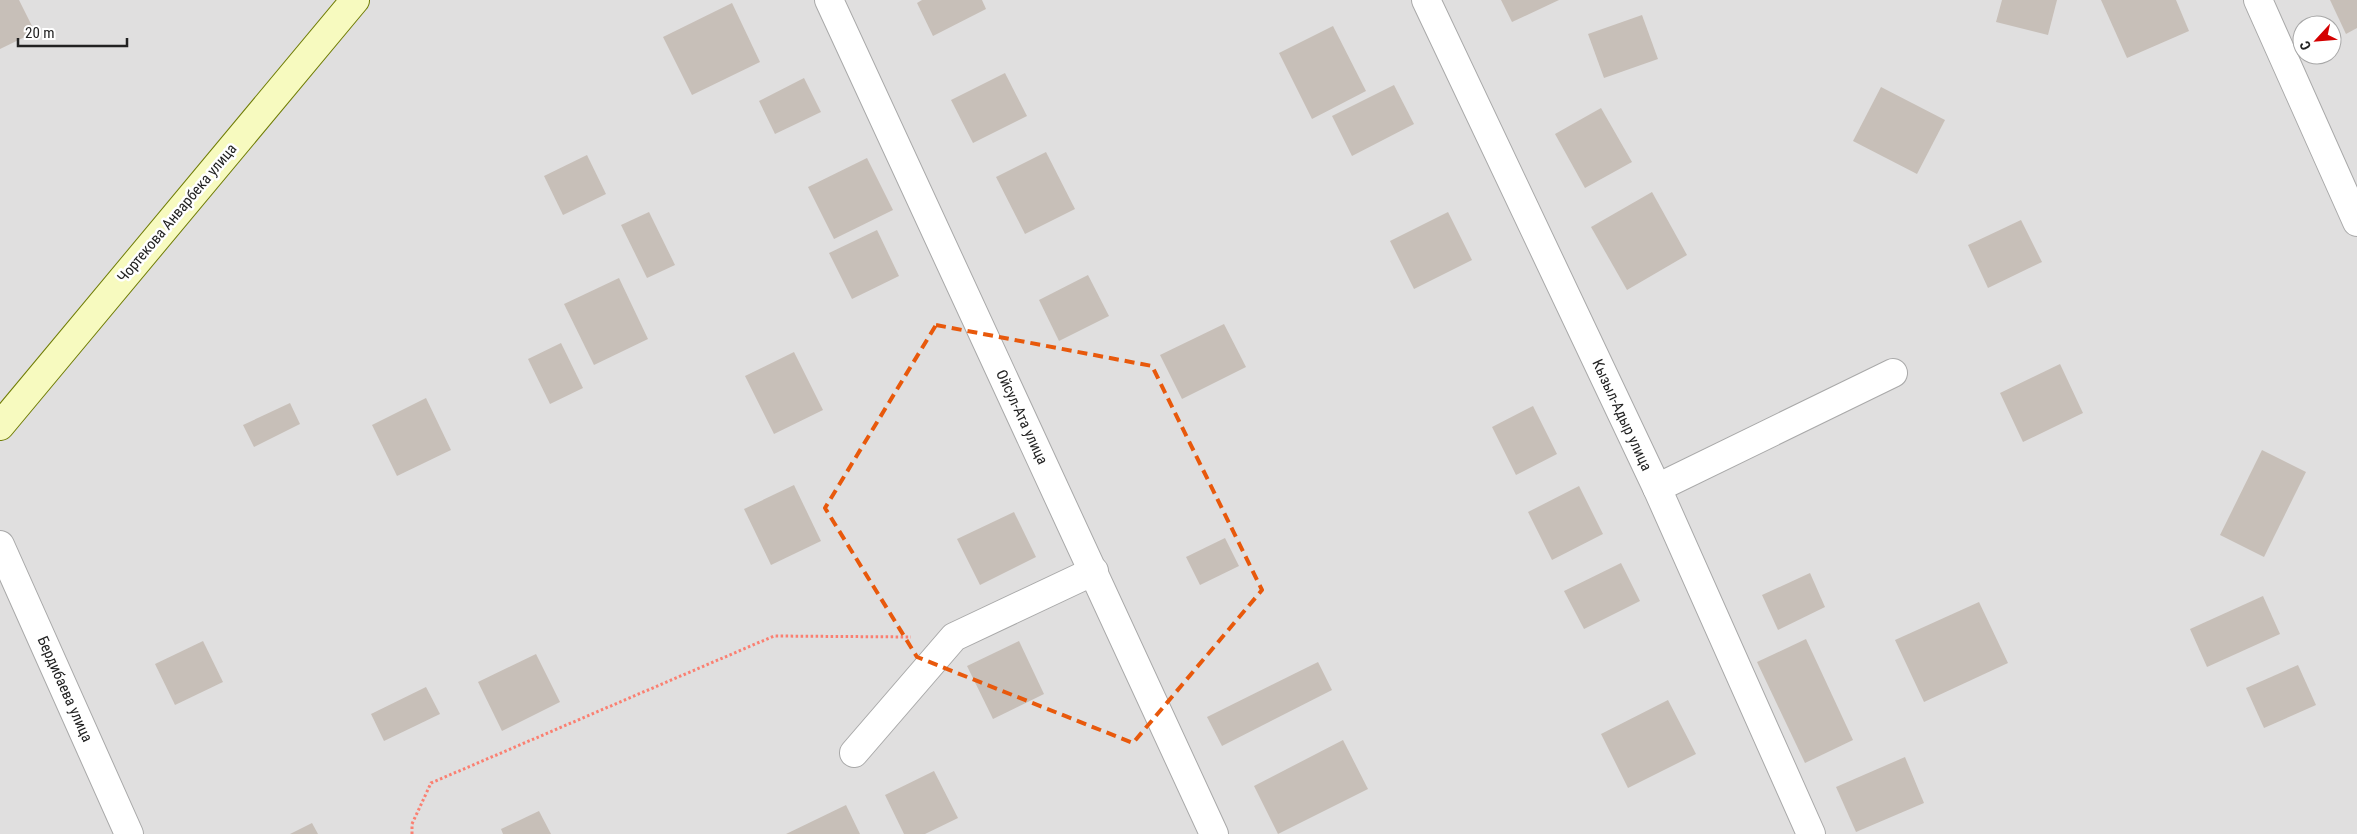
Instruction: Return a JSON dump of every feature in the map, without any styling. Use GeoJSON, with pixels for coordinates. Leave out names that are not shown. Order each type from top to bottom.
{"type":"FeatureCollection","features":[{"type":"Feature","properties":{"kind":"street","name":"Чортекова Анварбека улица"},"geometry":{"type":"LineString","coordinates":[[0,426],[355,0]]}},
{"type":"Feature","properties":{"kind":"street","name":"Ойсул-Ата улица"},"geometry":{"type":"LineString","coordinates":[[829,0],[1214,834]]}},
{"type":"Feature","properties":{"kind":"street","name":"Кызыл-Адыр улица"},"geometry":{"type":"LineString","coordinates":[[1426,0],[1657,488],[1811,834]]}},
{"type":"Feature","properties":{"kind":"street"},"geometry":{"type":"LineString","coordinates":[[2258,0],[2357,222]]}},
{"type":"Feature","properties":{"kind":"street"},"geometry":{"type":"LineString","coordinates":[[1657,488],[1893,373]]}},
{"type":"Feature","properties":{"kind":"street","name":"Бердибаева улица"},"geometry":{"type":"LineString","coordinates":[[0,545],[129,834]]}},
{"type":"Feature","properties":{"kind":"street"},"geometry":{"type":"LineString","coordinates":[[854,753],[954,637],[1094,571]]}},
{"type":"Feature","properties":{"kind":"path"},"geometry":{"type":"LineString","coordinates":[[412,834],[412,824],[431,783],[774,636],[954,637]]}},
{"type":"Feature","properties":{"kind":"highlighted area"},"geometry":{"type":"Polygon","coordinates":[[[936,325],[1152,366],[1262,590],[1133,743],[917,657],[825,508],[936,325]]]}},
{"type":"Feature","properties":{"kind":"shaded area"},"geometry":{"type":"Polygon","coordinates":[[[0,0],[2357,0],[2357,834],[0,834],[0,0]]]}},
{"type":"Feature","properties":{"kind":"building"},"geometry":{"type":"Polygon","coordinates":[[[0,0],[19,0],[35,32],[0,49],[0,0]]]}},
{"type":"Feature","properties":{"kind":"building"},"geometry":{"type":"Polygon","coordinates":[[[922,0],[982,0],[986,9],[933,36],[917,3],[922,0]]]}},
{"type":"Feature","properties":{"kind":"building"},"geometry":{"type":"Polygon","coordinates":[[[1501,0],[1559,0],[1512,22],[1501,0]]]}},
{"type":"Feature","properties":{"kind":"building"},"geometry":{"type":"Polygon","coordinates":[[[2002,0],[2057,0],[2048,35],[1996,22],[2002,0]]]}},
{"type":"Feature","properties":{"kind":"building"},"geometry":{"type":"Polygon","coordinates":[[[2101,0],[2176,0],[2189,31],[2127,58],[2101,0]]]}},
{"type":"Feature","properties":{"kind":"building"},"geometry":{"type":"Polygon","coordinates":[[[2330,0],[2357,0],[2357,28],[2346,34],[2342,26],[2342,15],[2337,15],[2330,0]]]}},
{"type":"Feature","properties":{"kind":"building"},"geometry":{"type":"Polygon","coordinates":[[[732,3],[760,62],[692,95],[663,37],[732,3]]]}},
{"type":"Feature","properties":{"kind":"building"},"geometry":{"type":"Polygon","coordinates":[[[1642,15],[1658,59],[1604,78],[1588,34],[1642,15]]]}},
{"type":"Feature","properties":{"kind":"building"},"geometry":{"type":"Polygon","coordinates":[[[1333,26],[1366,91],[1312,119],[1279,53],[1333,26]]]}},
{"type":"Feature","properties":{"kind":"building"},"geometry":{"type":"Polygon","coordinates":[[[1005,73],[1027,116],[973,143],[951,100],[1005,73]]]}},
{"type":"Feature","properties":{"kind":"building"},"geometry":{"type":"Polygon","coordinates":[[[804,78],[821,112],[775,134],[759,101],[804,78]]]}},
{"type":"Feature","properties":{"kind":"building"},"geometry":{"type":"Polygon","coordinates":[[[1394,85],[1414,124],[1352,156],[1332,116],[1394,85]]]}},
{"type":"Feature","properties":{"kind":"building"},"geometry":{"type":"Polygon","coordinates":[[[1881,87],[1945,120],[1917,174],[1853,141],[1881,87]]]}},
{"type":"Feature","properties":{"kind":"building"},"geometry":{"type":"Polygon","coordinates":[[[1601,108],[1632,162],[1585,188],[1555,134],[1601,108]]]}},
{"type":"Feature","properties":{"kind":"building"},"geometry":{"type":"Polygon","coordinates":[[[1046,152],[1075,209],[1025,234],[996,177],[1046,152]]]}},
{"type":"Feature","properties":{"kind":"building"},"geometry":{"type":"Polygon","coordinates":[[[587,155],[606,194],[563,215],[544,176],[587,155]]]}},
{"type":"Feature","properties":{"kind":"building"},"geometry":{"type":"Polygon","coordinates":[[[867,158],[893,210],[834,239],[808,187],[867,158]]]}},
{"type":"Feature","properties":{"kind":"building"},"geometry":{"type":"Polygon","coordinates":[[[1652,192],[1687,255],[1627,290],[1591,227],[1652,192]]]}},
{"type":"Feature","properties":{"kind":"building"},"geometry":{"type":"Polygon","coordinates":[[[649,212],[675,265],[647,278],[621,225],[649,212]]]}},
{"type":"Feature","properties":{"kind":"building"},"geometry":{"type":"Polygon","coordinates":[[[1448,212],[1472,260],[1414,289],[1390,241],[1448,212]]]}},
{"type":"Feature","properties":{"kind":"building"},"geometry":{"type":"Polygon","coordinates":[[[2021,220],[2042,262],[1988,288],[1968,245],[2021,220]]]}},
{"type":"Feature","properties":{"kind":"building"},"geometry":{"type":"Polygon","coordinates":[[[877,230],[899,276],[852,299],[829,253],[877,230]]]}},
{"type":"Feature","properties":{"kind":"building"},"geometry":{"type":"Polygon","coordinates":[[[1088,275],[1109,316],[1059,341],[1039,300],[1088,275]]]}},
{"type":"Feature","properties":{"kind":"building"},"geometry":{"type":"Polygon","coordinates":[[[619,278],[648,339],[594,365],[564,304],[619,278]]]}},
{"type":"Feature","properties":{"kind":"building"},"geometry":{"type":"Polygon","coordinates":[[[1224,324],[1246,367],[1182,399],[1160,355],[1224,324]]]}},
{"type":"Feature","properties":{"kind":"building"},"geometry":{"type":"Polygon","coordinates":[[[561,343],[583,388],[550,404],[528,359],[561,343]]]}},
{"type":"Feature","properties":{"kind":"building"},"geometry":{"type":"Polygon","coordinates":[[[794,352],[823,410],[774,434],[745,376],[794,352]]]}},
{"type":"Feature","properties":{"kind":"building"},"geometry":{"type":"Polygon","coordinates":[[[2060,364],[2083,413],[2023,442],[2000,393],[2060,364]]]}},
{"type":"Feature","properties":{"kind":"building"},"geometry":{"type":"Polygon","coordinates":[[[426,398],[451,450],[397,476],[372,425],[426,398]]]}},
{"type":"Feature","properties":{"kind":"building"},"geometry":{"type":"Polygon","coordinates":[[[290,403],[300,424],[254,447],[243,425],[290,403]]]}},
{"type":"Feature","properties":{"kind":"building"},"geometry":{"type":"Polygon","coordinates":[[[1533,406],[1557,454],[1516,475],[1492,427],[1533,406]]]}},
{"type":"Feature","properties":{"kind":"building"},"geometry":{"type":"Polygon","coordinates":[[[2262,450],[2306,472],[2264,557],[2220,535],[2262,450]]]}},
{"type":"Feature","properties":{"kind":"building"},"geometry":{"type":"Polygon","coordinates":[[[794,485],[821,541],[771,565],[744,509],[794,485]]]}},
{"type":"Feature","properties":{"kind":"building"},"geometry":{"type":"Polygon","coordinates":[[[1579,486],[1603,534],[1552,560],[1528,512],[1579,486]]]}},
{"type":"Feature","properties":{"kind":"building"},"geometry":{"type":"Polygon","coordinates":[[[1014,512],[1036,557],[980,585],[957,539],[1014,512]]]}},
{"type":"Feature","properties":{"kind":"building"},"geometry":{"type":"Polygon","coordinates":[[[1225,538],[1239,566],[1200,585],[1186,557],[1225,538]]]}},
{"type":"Feature","properties":{"kind":"building"},"geometry":{"type":"Polygon","coordinates":[[[1621,563],[1640,601],[1584,629],[1564,591],[1621,563]]]}},
{"type":"Feature","properties":{"kind":"building"},"geometry":{"type":"Polygon","coordinates":[[[1810,573],[1825,607],[1778,630],[1762,595],[1810,573]]]}},
{"type":"Feature","properties":{"kind":"building"},"geometry":{"type":"Polygon","coordinates":[[[2263,596],[2280,634],[2207,667],[2190,629],[2263,596]]]}},
{"type":"Feature","properties":{"kind":"building"},"geometry":{"type":"Polygon","coordinates":[[[1979,602],[2008,663],[1924,702],[1895,640],[1979,602]]]}},
{"type":"Feature","properties":{"kind":"building"},"geometry":{"type":"Polygon","coordinates":[[[1806,639],[1853,740],[1805,763],[1757,662],[1806,639]]]}},
{"type":"Feature","properties":{"kind":"building"},"geometry":{"type":"Polygon","coordinates":[[[203,641],[223,682],[175,705],[155,664],[203,641]]]}},
{"type":"Feature","properties":{"kind":"building"},"geometry":{"type":"Polygon","coordinates":[[[1019,641],[1044,694],[993,719],[967,666],[1019,641]]]}},
{"type":"Feature","properties":{"kind":"building"},"geometry":{"type":"Polygon","coordinates":[[[536,654],[560,702],[502,731],[478,682],[536,654]]]}},
{"type":"Feature","properties":{"kind":"building"},"geometry":{"type":"Polygon","coordinates":[[[1318,662],[1332,690],[1222,746],[1207,717],[1318,662]]]}},
{"type":"Feature","properties":{"kind":"building"},"geometry":{"type":"Polygon","coordinates":[[[2298,665],[2316,705],[2264,728],[2246,688],[2298,665]]]}},
{"type":"Feature","properties":{"kind":"building"},"geometry":{"type":"Polygon","coordinates":[[[426,687],[440,714],[384,741],[371,714],[426,687]]]}},
{"type":"Feature","properties":{"kind":"building"},"geometry":{"type":"Polygon","coordinates":[[[1668,700],[1696,754],[1628,788],[1601,734],[1668,700]]]}},
{"type":"Feature","properties":{"kind":"building"},"geometry":{"type":"Polygon","coordinates":[[[1343,740],[1368,789],[1278,834],[1254,786],[1343,740]]]}},
{"type":"Feature","properties":{"kind":"building"},"geometry":{"type":"Polygon","coordinates":[[[1905,757],[1924,803],[1856,832],[1836,787],[1905,757]]]}},
{"type":"Feature","properties":{"kind":"building"},"geometry":{"type":"Polygon","coordinates":[[[934,771],[958,818],[925,834],[904,834],[885,795],[934,771]]]}},
{"type":"Feature","properties":{"kind":"building"},"geometry":{"type":"Polygon","coordinates":[[[846,805],[860,834],[786,834],[846,805]]]}},
{"type":"Feature","properties":{"kind":"building"},"geometry":{"type":"Polygon","coordinates":[[[539,811],[551,834],[503,834],[501,829],[539,811]]]}},
{"type":"Feature","properties":{"kind":"building"},"geometry":{"type":"Polygon","coordinates":[[[312,823],[318,834],[290,834],[312,823]]]}}]}
